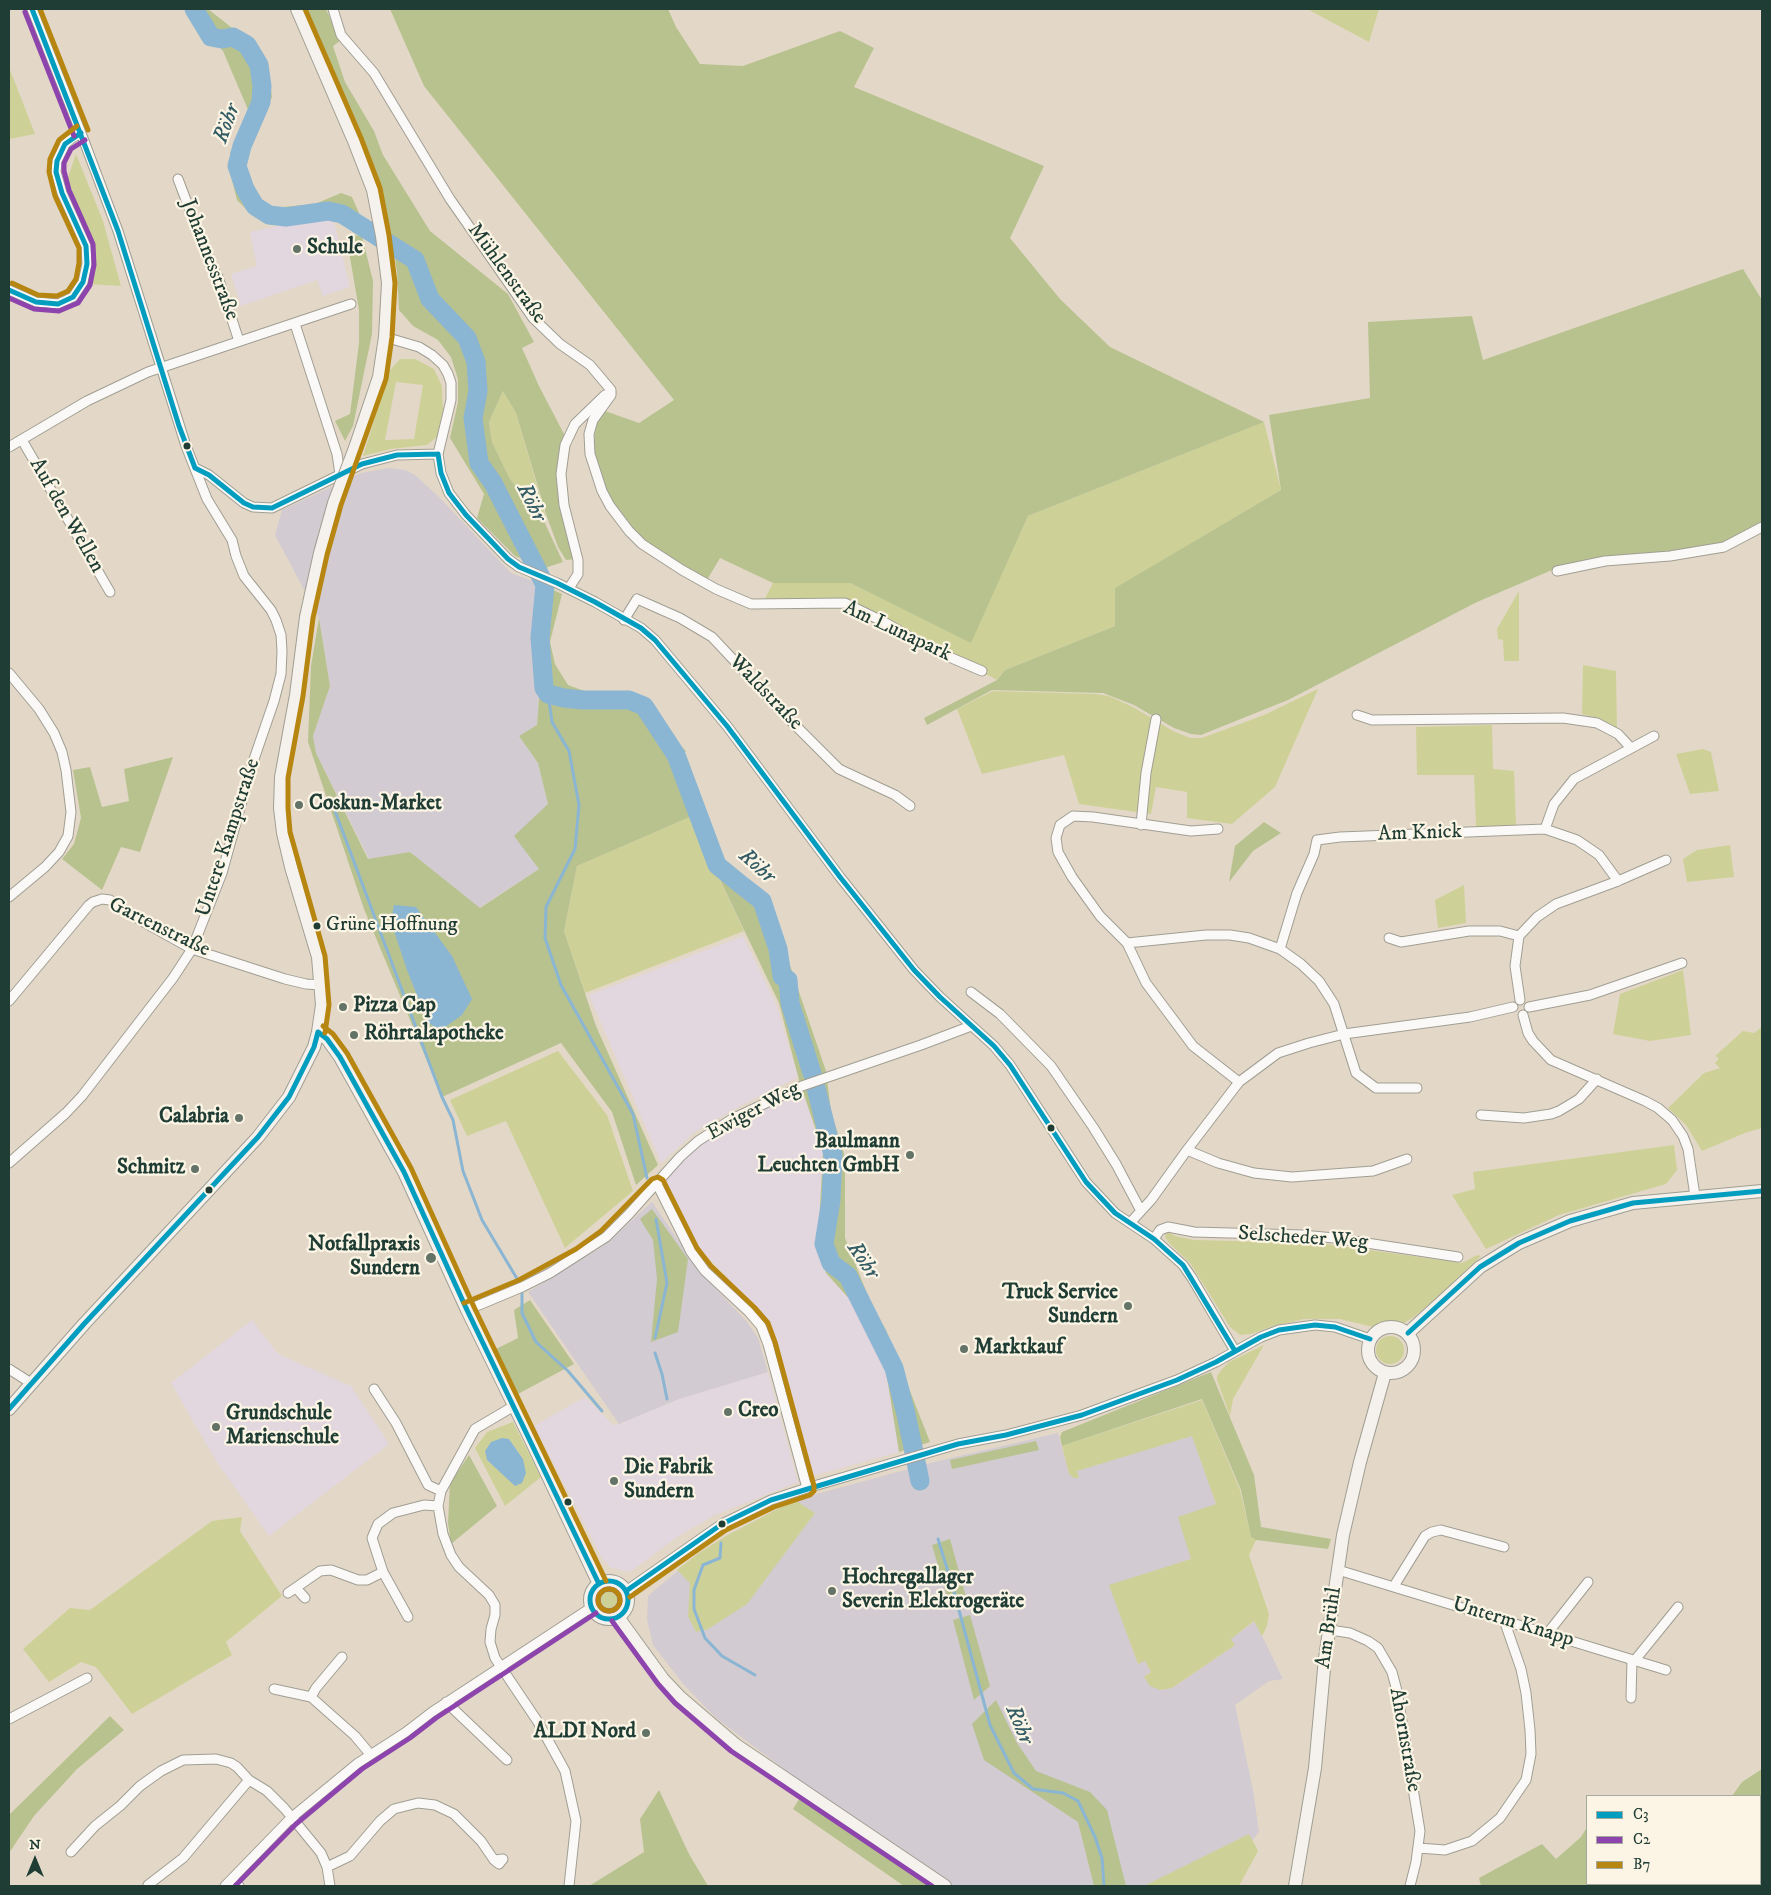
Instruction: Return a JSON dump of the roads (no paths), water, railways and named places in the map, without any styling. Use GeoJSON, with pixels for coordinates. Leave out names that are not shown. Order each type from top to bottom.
{"type":"FeatureCollection","features":[{"type":"Feature","properties":{"kind":"main road"},"geometry":{"type":"LineString","coordinates":[[9,1409],[84,1324],[258,1137],[289,1097],[314,1047],[318,1032],[322,1005],[322,985],[318,957],[282,833],[280,808],[281,777],[296,695],[306,617],[320,553],[334,503],[379,377],[385,337],[388,283],[373,190],[297,9]]}},
{"type":"Feature","properties":{"kind":"main road"},"geometry":{"type":"LineString","coordinates":[[318,1032],[340,1056],[404,1172],[467,1310],[599,1584]]}},
{"type":"Feature","properties":{"kind":"main road"},"geometry":{"type":"LineString","coordinates":[[1408,1333],[1480,1267],[1519,1243],[1570,1221],[1633,1203],[1762,1191]]}},
{"type":"Feature","properties":{"kind":"main road"},"geometry":{"type":"LineString","coordinates":[[1386,1327],[1401,1329],[1408,1333],[1414,1347],[1412,1360],[1404,1369],[1399,1372],[1385,1373],[1376,1368],[1368,1356],[1368,1344],[1376,1332],[1386,1327]]}},
{"type":"Feature","properties":{"kind":"main road","name":"Am Brühl"},"geometry":{"type":"LineString","coordinates":[[1295,1886],[1315,1768],[1330,1630],[1347,1514],[1385,1373]]}},
{"type":"Feature","properties":{"kind":"main road"},"geometry":{"type":"LineString","coordinates":[[612,1581],[618,1583],[626,1591],[628,1605],[625,1611],[618,1616],[607,1619],[594,1611],[591,1598],[592,1592],[599,1584],[612,1581]]}},
{"type":"Feature","properties":{"kind":"main road"},"geometry":{"type":"LineString","coordinates":[[618,1616],[663,1679],[680,1697],[736,1745],[945,1886]]}},
{"type":"Feature","properties":{"kind":"street","name":"Untere Kampstraße"},"geometry":{"type":"LineString","coordinates":[[9,1163],[66,1113],[82,1096],[173,978],[192,948],[222,874],[252,765],[281,674],[282,651],[281,635],[276,620],[271,610],[244,576],[232,540],[208,499],[178,426],[118,231],[32,9]]}},
{"type":"Feature","properties":{"kind":"street","name":"Mühlenstraße"},"geometry":{"type":"LineString","coordinates":[[333,9],[342,35],[374,73],[450,199],[533,318],[560,344],[590,365],[611,390]]}},
{"type":"Feature","properties":{"kind":"street"},"geometry":{"type":"LineString","coordinates":[[9,290],[36,302],[58,304],[74,297],[83,282],[87,264],[86,246],[62,193],[56,172],[57,161],[65,144],[81,133]]}},
{"type":"Feature","properties":{"kind":"street","name":"Johannesstraße"},"geometry":{"type":"LineString","coordinates":[[178,179],[210,266],[218,277],[239,341]]}},
{"type":"Feature","properties":{"kind":"street","name":"Johannesstraße"},"geometry":{"type":"LineString","coordinates":[[9,447],[87,401],[148,372],[351,304]]}},
{"type":"Feature","properties":{"kind":"street"},"geometry":{"type":"LineString","coordinates":[[295,324],[337,454],[340,474]]}},
{"type":"Feature","properties":{"kind":"street"},"geometry":{"type":"LineString","coordinates":[[385,337],[419,347],[432,354],[443,365],[448,374],[450,400],[438,454],[443,483],[456,504],[508,560],[569,588],[641,628],[655,640],[727,726],[840,877],[914,970],[970,1026],[994,1046],[1010,1065],[1086,1182],[1102,1200],[1130,1223],[1154,1239],[1183,1265],[1235,1351]]}},
{"type":"Feature","properties":{"kind":"street"},"geometry":{"type":"LineString","coordinates":[[569,588],[578,574],[578,560],[564,505],[561,474],[565,444],[576,424],[611,390]]}},
{"type":"Feature","properties":{"kind":"street","name":"Am Lunapark"},"geometry":{"type":"LineString","coordinates":[[611,390],[611,395],[593,420],[589,434],[590,454],[602,491],[610,506],[629,531],[642,544],[716,589],[752,604],[845,603],[884,622],[932,650],[982,672]]}},
{"type":"Feature","properties":{"kind":"street","name":"Auf den Wellen"},"geometry":{"type":"LineString","coordinates":[[22,440],[110,592]]}},
{"type":"Feature","properties":{"kind":"street"},"geometry":{"type":"LineString","coordinates":[[195,468],[209,475],[244,503],[253,507],[272,508],[362,464],[397,455],[438,454]]}},
{"type":"Feature","properties":{"kind":"street"},"geometry":{"type":"LineString","coordinates":[[1557,571],[1605,561],[1670,556],[1724,547],[1762,527]]}},
{"type":"Feature","properties":{"kind":"street","name":"Waldstraße"},"geometry":{"type":"LineString","coordinates":[[624,620],[637,599],[680,618],[712,637],[839,769],[895,795],[910,806]]}},
{"type":"Feature","properties":{"kind":"street"},"geometry":{"type":"LineString","coordinates":[[9,674],[39,709],[54,733],[66,770],[71,812],[68,836],[59,852],[45,867],[9,897]]}},
{"type":"Feature","properties":{"kind":"street"},"geometry":{"type":"LineString","coordinates":[[1357,714],[1372,720],[1563,718],[1597,723],[1618,734],[1631,748]]}},
{"type":"Feature","properties":{"kind":"street"},"geometry":{"type":"LineString","coordinates":[[1141,825],[1146,773],[1156,719]]}},
{"type":"Feature","properties":{"kind":"street"},"geometry":{"type":"LineString","coordinates":[[1545,829],[1554,804],[1574,779],[1654,736]]}},
{"type":"Feature","properties":{"kind":"street"},"geometry":{"type":"LineString","coordinates":[[1218,829],[1190,831],[1093,817],[1073,816],[1060,825],[1056,838],[1058,852],[1072,877],[1100,916],[1127,943],[1146,983],[1193,1046],[1239,1082]]}},
{"type":"Feature","properties":{"kind":"street","name":"Am Knick"},"geometry":{"type":"LineString","coordinates":[[1280,949],[1297,893],[1314,854],[1317,840],[1340,837],[1545,829],[1577,840],[1599,855],[1618,881]]}},
{"type":"Feature","properties":{"kind":"street"},"geometry":{"type":"LineString","coordinates":[[1520,1000],[1515,966],[1519,936],[1536,917],[1556,904],[1618,881],[1666,860]]}},
{"type":"Feature","properties":{"kind":"street","name":"Gartenstraße"},"geometry":{"type":"LineString","coordinates":[[9,1001],[89,905],[98,900],[110,900],[140,920],[192,948],[285,979],[306,984],[322,985]]}},
{"type":"Feature","properties":{"kind":"street"},"geometry":{"type":"LineString","coordinates":[[1389,938],[1401,942],[1469,931],[1500,931],[1519,936]]}},
{"type":"Feature","properties":{"kind":"street"},"geometry":{"type":"LineString","coordinates":[[1127,943],[1206,935],[1230,935],[1249,938],[1280,949],[1301,964],[1319,981],[1334,1004],[1356,1073],[1376,1088],[1416,1088]]}},
{"type":"Feature","properties":{"kind":"street"},"geometry":{"type":"LineString","coordinates":[[1529,1007],[1590,995],[1682,963]]}},
{"type":"Feature","properties":{"kind":"street"},"geometry":{"type":"LineString","coordinates":[[971,992],[1000,1014],[1051,1066],[1116,1164],[1141,1211]]}},
{"type":"Feature","properties":{"kind":"street"},"geometry":{"type":"LineString","coordinates":[[1130,1223],[1151,1200],[1239,1082],[1278,1054],[1309,1043],[1344,1034],[1461,1018],[1513,1007],[1520,1000]]}},
{"type":"Feature","properties":{"kind":"street"},"geometry":{"type":"LineString","coordinates":[[1520,1000],[1527,1002],[1529,1007]]}},
{"type":"Feature","properties":{"kind":"street"},"geometry":{"type":"LineString","coordinates":[[1513,1007],[1517,1014],[1523,1015]]}},
{"type":"Feature","properties":{"kind":"street"},"geometry":{"type":"LineString","coordinates":[[1523,1015],[1529,1007]]}},
{"type":"Feature","properties":{"kind":"street"},"geometry":{"type":"LineString","coordinates":[[1523,1015],[1528,1033],[1543,1053],[1558,1064],[1597,1079],[1653,1105],[1672,1120],[1683,1136],[1688,1149],[1695,1196]]}},
{"type":"Feature","properties":{"kind":"street","name":"Ewiger Weg"},"geometry":{"type":"LineString","coordinates":[[467,1310],[529,1284],[580,1255],[606,1237],[680,1157],[698,1141],[752,1108],[802,1086],[970,1026]]}},
{"type":"Feature","properties":{"kind":"street"},"geometry":{"type":"LineString","coordinates":[[1481,1115],[1534,1118],[1551,1114],[1579,1100],[1597,1079]]}},
{"type":"Feature","properties":{"kind":"street"},"geometry":{"type":"LineString","coordinates":[[1187,1150],[1218,1163],[1254,1173],[1292,1177],[1373,1171],[1407,1159]]}},
{"type":"Feature","properties":{"kind":"street"},"geometry":{"type":"LineString","coordinates":[[657,1184],[691,1252],[705,1271],[749,1312],[761,1326],[768,1344],[808,1488]]}},
{"type":"Feature","properties":{"kind":"street","name":"Selscheder Weg"},"geometry":{"type":"LineString","coordinates":[[1154,1239],[1160,1230],[1168,1227],[1194,1232],[1302,1235],[1334,1238],[1458,1257]]}},
{"type":"Feature","properties":{"kind":"street"},"geometry":{"type":"LineString","coordinates":[[626,1591],[722,1524],[771,1500],[958,1444],[1006,1436],[1082,1414],[1177,1380],[1261,1337],[1279,1330],[1315,1324],[1334,1326],[1370,1339]]}},
{"type":"Feature","properties":{"kind":"street"},"geometry":{"type":"LineString","coordinates":[[9,1369],[31,1383]]}},
{"type":"Feature","properties":{"kind":"street"},"geometry":{"type":"LineString","coordinates":[[374,1389],[396,1423],[428,1485],[441,1491]]}},
{"type":"Feature","properties":{"kind":"street"},"geometry":{"type":"LineString","coordinates":[[514,1406],[475,1429],[441,1491],[438,1506],[443,1534],[452,1555],[468,1576],[489,1595],[495,1605],[490,1642],[495,1658],[538,1722],[565,1771],[576,1821],[569,1886]]}},
{"type":"Feature","properties":{"kind":"street"},"geometry":{"type":"LineString","coordinates":[[408,1617],[383,1572],[372,1538],[378,1524],[393,1513],[424,1505],[438,1506]]}},
{"type":"Feature","properties":{"kind":"street"},"geometry":{"type":"LineString","coordinates":[[1394,1586],[1425,1536],[1432,1532],[1441,1530],[1504,1548]]}},
{"type":"Feature","properties":{"kind":"street"},"geometry":{"type":"LineString","coordinates":[[288,1594],[320,1571],[331,1570],[358,1580],[367,1580],[383,1572]]}},
{"type":"Feature","properties":{"kind":"street","name":"Unterm Knapp"},"geometry":{"type":"LineString","coordinates":[[1338,1570],[1666,1670]]}},
{"type":"Feature","properties":{"kind":"street"},"geometry":{"type":"LineString","coordinates":[[1547,1634],[1588,1582]]}},
{"type":"Feature","properties":{"kind":"street"},"geometry":{"type":"LineString","coordinates":[[296,1588],[305,1598]]}},
{"type":"Feature","properties":{"kind":"street"},"geometry":{"type":"LineString","coordinates":[[1631,1698],[1633,1660],[1678,1606]]}},
{"type":"Feature","properties":{"kind":"street"},"geometry":{"type":"LineString","coordinates":[[225,1886],[291,1818],[370,1754],[406,1732],[446,1702],[592,1607]]}},
{"type":"Feature","properties":{"kind":"street"},"geometry":{"type":"LineString","coordinates":[[1418,1848],[1445,1850],[1472,1841],[1500,1818],[1526,1780],[1531,1754],[1526,1693],[1521,1669],[1504,1620]]}},
{"type":"Feature","properties":{"kind":"street","name":"Ahornstraße"},"geometry":{"type":"LineString","coordinates":[[1330,1630],[1350,1633],[1368,1641],[1378,1648],[1392,1672],[1397,1691],[1420,1831],[1410,1886]]}},
{"type":"Feature","properties":{"kind":"street"},"geometry":{"type":"LineString","coordinates":[[311,1697],[316,1688],[342,1657]]}},
{"type":"Feature","properties":{"kind":"street"},"geometry":{"type":"LineString","coordinates":[[9,1719],[86,1678]]}},
{"type":"Feature","properties":{"kind":"street"},"geometry":{"type":"LineString","coordinates":[[274,1689],[311,1697],[355,1736],[370,1754]]}},
{"type":"Feature","properties":{"kind":"street"},"geometry":{"type":"LineString","coordinates":[[446,1702],[507,1760]]}},
{"type":"Feature","properties":{"kind":"street"},"geometry":{"type":"LineString","coordinates":[[71,1852],[95,1826],[120,1806],[140,1786],[161,1771],[183,1760],[199,1758],[223,1760],[237,1767],[249,1780],[267,1791],[291,1818],[320,1853],[327,1867],[330,1886]]}},
{"type":"Feature","properties":{"kind":"street"},"geometry":{"type":"LineString","coordinates":[[148,1885],[184,1858],[249,1780]]}},
{"type":"Feature","properties":{"kind":"street"},"geometry":{"type":"LineString","coordinates":[[327,1867],[350,1856],[387,1814],[394,1809],[418,1802],[435,1805],[454,1814],[481,1841],[494,1860]]}},
{"type":"Feature","properties":{"kind":"street"},"geometry":{"type":"LineString","coordinates":[[232,1879],[239,1886]]}},
{"type":"Feature","properties":{"kind":"water"},"geometry":{"type":"Polygon","coordinates":[[[394,905],[416,907],[452,956],[472,999],[462,1015],[441,1030],[428,1023],[407,970],[391,922],[394,905]]]}},
{"type":"Feature","properties":{"kind":"water"},"geometry":{"type":"Polygon","coordinates":[[[502,1438],[509,1439],[523,1459],[526,1473],[522,1483],[515,1486],[487,1460],[485,1451],[491,1442],[502,1438]]]}},
{"type":"Feature","properties":{"kind":"waterway","name":"Röhr"},"geometry":{"type":"LineString","coordinates":[[194,9],[211,37],[222,39],[233,37],[247,45],[259,65],[262,86],[261,102],[242,146],[237,166],[245,189],[255,206],[269,215],[286,217],[328,211],[342,214],[415,260],[430,299],[467,338],[476,362],[478,391],[473,418],[479,463],[493,483],[545,585],[540,638],[544,688],[548,694],[564,698],[629,700],[644,706],[676,755],[717,865],[762,901],[778,949],[782,976],[788,980],[790,1003],[812,1073]]}},
{"type":"Feature","properties":{"kind":"waterway"},"geometry":{"type":"LineString","coordinates":[[548,694],[552,722],[569,751],[579,805],[575,849],[546,907],[545,938],[561,985],[633,1114],[647,1178]]}},
{"type":"Feature","properties":{"kind":"waterway"},"geometry":{"type":"LineString","coordinates":[[332,803],[442,1097],[453,1120],[463,1171],[482,1220],[522,1287],[522,1313],[536,1342],[568,1371],[602,1411]]}},
{"type":"Feature","properties":{"kind":"waterway","name":"Röhr"},"geometry":{"type":"LineString","coordinates":[[816,1088],[833,1155],[831,1200],[824,1244],[831,1263],[848,1276],[894,1368],[920,1481]]}},
{"type":"Feature","properties":{"kind":"waterway"},"geometry":{"type":"LineString","coordinates":[[655,1338],[667,1283],[656,1219]]}},
{"type":"Feature","properties":{"kind":"waterway"},"geometry":{"type":"LineString","coordinates":[[655,1353],[667,1399]]}},
{"type":"Feature","properties":{"kind":"waterway","name":"Röhr"},"geometry":{"type":"LineString","coordinates":[[938,1539],[990,1725],[1014,1773],[1033,1789],[1063,1793],[1078,1801],[1095,1837],[1102,1858],[1104,1886]]}},
{"type":"Feature","properties":{"kind":"waterway"},"geometry":{"type":"LineString","coordinates":[[721,1543],[720,1558],[703,1565],[694,1590],[694,1609],[705,1638],[722,1656],[755,1675]]}},
{"type":"Feature","properties":{"kind":"place","name":"Schule"},"geometry":{"type":"Point","coordinates":[297,249]}},
{"type":"Feature","properties":{"kind":"place","name":"Coskun-Market"},"geometry":{"type":"Point","coordinates":[299,805]}},
{"type":"Feature","properties":{"kind":"place","name":"Grüne Hoffnung"},"geometry":{"type":"Point","coordinates":[317,926]}},
{"type":"Feature","properties":{"kind":"place","name":"Pizza Cap"},"geometry":{"type":"Point","coordinates":[343,1007]}},
{"type":"Feature","properties":{"kind":"place","name":"Röhrtalapotheke"},"geometry":{"type":"Point","coordinates":[354,1035]}},
{"type":"Feature","properties":{"kind":"place","name":"Calabria"},"geometry":{"type":"Point","coordinates":[239,1118]}},
{"type":"Feature","properties":{"kind":"place","name":"Baulmann Leuchten GmbH"},"geometry":{"type":"Point","coordinates":[910,1155]}},
{"type":"Feature","properties":{"kind":"place","name":"Schmitz"},"geometry":{"type":"Point","coordinates":[195,1169]}},
{"type":"Feature","properties":{"kind":"place","name":"Notfallpraxis Sundern"},"geometry":{"type":"Point","coordinates":[431,1258]}},
{"type":"Feature","properties":{"kind":"place","name":"Truck Service Sundern"},"geometry":{"type":"Point","coordinates":[1128,1306]}},
{"type":"Feature","properties":{"kind":"place","name":"Marktkauf"},"geometry":{"type":"Point","coordinates":[964,1349]}},
{"type":"Feature","properties":{"kind":"place","name":"Creo"},"geometry":{"type":"Point","coordinates":[728,1412]}},
{"type":"Feature","properties":{"kind":"place","name":"Grundschule Marienschule"},"geometry":{"type":"Point","coordinates":[216,1427]}},
{"type":"Feature","properties":{"kind":"place","name":"Die Fabrik Sundern"},"geometry":{"type":"Point","coordinates":[614,1481]}},
{"type":"Feature","properties":{"kind":"place","name":"Hochregallager Severin Elektrogeräte"},"geometry":{"type":"Point","coordinates":[832,1591]}},
{"type":"Feature","properties":{"kind":"place","name":"ALDI Nord"},"geometry":{"type":"Point","coordinates":[646,1733]}}]}
